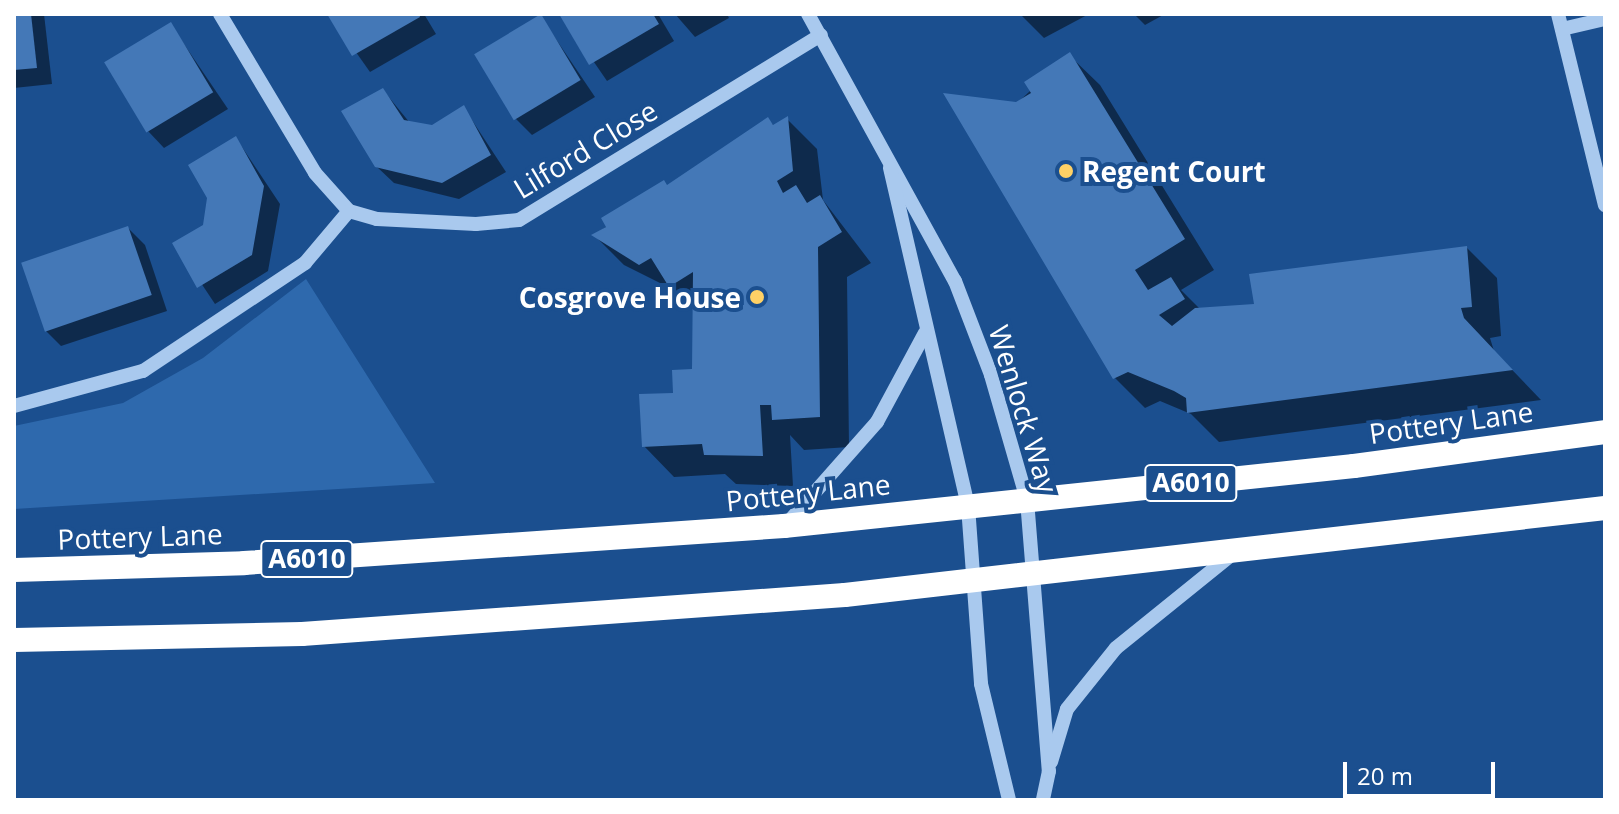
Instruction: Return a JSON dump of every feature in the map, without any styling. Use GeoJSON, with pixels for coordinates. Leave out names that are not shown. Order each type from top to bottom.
{"type":"FeatureCollection","features":[{"type":"Feature","properties":{"kind":"highway","name":"Pottery Lane"},"geometry":{"type":"LineString","coordinates":[[14,570],[244,563],[784,526],[1605,432]]}},
{"type":"Feature","properties":{"kind":"highway"},"geometry":{"type":"LineString","coordinates":[[14,640],[302,634],[973,584],[1230,556],[1605,508]]}},
{"type":"Feature","properties":{"kind":"street"},"geometry":{"type":"LineString","coordinates":[[14,406],[116,381],[190,343],[305,263],[349,211],[315,173],[220,14]]}},
{"type":"Feature","properties":{"kind":"street","name":"Wenlock Way"},"geometry":{"type":"LineString","coordinates":[[808,14],[886,148],[955,281],[1027,500],[1049,771],[1043,800]]}},
{"type":"Feature","properties":{"kind":"street"},"geometry":{"type":"LineString","coordinates":[[1558,14],[1605,205]]}},
{"type":"Feature","properties":{"kind":"street"},"geometry":{"type":"LineString","coordinates":[[1562,29],[1605,19]]}},
{"type":"Feature","properties":{"kind":"street","name":"Lilford Close"},"geometry":{"type":"LineString","coordinates":[[349,211],[377,219],[519,220],[821,35]]}},
{"type":"Feature","properties":{"kind":"street","name":"Wenlock Way"},"geometry":{"type":"LineString","coordinates":[[886,148],[925,333],[968,506],[981,684],[1009,800]]}},
{"type":"Feature","properties":{"kind":"street"},"geometry":{"type":"LineString","coordinates":[[784,526],[877,422],[925,333]]}},
{"type":"Feature","properties":{"kind":"street"},"geometry":{"type":"LineString","coordinates":[[1049,771],[1067,709],[1108,657],[1230,556]]}},
{"type":"Feature","properties":{"kind":"shaded area"},"geometry":{"type":"Polygon","coordinates":[[[306,279],[435,483],[14,509],[14,426],[123,403],[203,358],[306,279]]]}},
{"type":"Feature","properties":{"kind":"building"},"geometry":{"type":"Polygon","coordinates":[[[14,14],[31,14],[37,68],[14,70],[14,14]]]}},
{"type":"Feature","properties":{"kind":"building"},"geometry":{"type":"Polygon","coordinates":[[[327,14],[419,14],[420,17],[352,56],[327,14]]]}},
{"type":"Feature","properties":{"kind":"building"},"geometry":{"type":"Polygon","coordinates":[[[541,14],[581,80],[514,120],[474,54],[541,14]]]}},
{"type":"Feature","properties":{"kind":"building"},"geometry":{"type":"Polygon","coordinates":[[[559,14],[653,14],[659,24],[589,65],[559,14]]]}},
{"type":"Feature","properties":{"kind":"building"},"geometry":{"type":"Polygon","coordinates":[[[171,22],[213,92],[146,132],[104,62],[171,22]]]}},
{"type":"Feature","properties":{"kind":"building","name":"Regent Court"},"geometry":{"type":"Polygon","coordinates":[[[1070,52],[1185,239],[1135,270],[1148,290],[1171,277],[1185,299],[1159,315],[1172,326],[1195,308],[1254,304],[1249,274],[1467,246],[1472,307],[1461,308],[1464,318],[1513,370],[1187,413],[1186,398],[1174,391],[1128,372],[1113,379],[943,93],[1016,102],[1031,93],[1024,82],[1070,52]]]}},
{"type":"Feature","properties":{"kind":"building"},"geometry":{"type":"Polygon","coordinates":[[[383,88],[404,120],[432,125],[464,105],[491,155],[442,183],[375,167],[341,111],[383,88]]]}},
{"type":"Feature","properties":{"kind":"building","name":"Cosgrove House"},"geometry":{"type":"Polygon","coordinates":[[[788,116],[793,171],[777,181],[783,193],[796,185],[807,203],[820,195],[842,232],[818,247],[820,417],[772,420],[771,405],[760,405],[763,456],[704,455],[702,444],[642,447],[639,394],[673,393],[672,370],[692,369],[693,272],[669,287],[651,258],[639,265],[591,235],[606,227],[601,218],[664,180],[667,185],[768,117],[773,125],[788,116]]]}},
{"type":"Feature","properties":{"kind":"building"},"geometry":{"type":"Polygon","coordinates":[[[236,136],[264,186],[252,255],[197,288],[172,243],[203,225],[207,198],[188,165],[236,136]]]}},
{"type":"Feature","properties":{"kind":"building"},"geometry":{"type":"Polygon","coordinates":[[[128,226],[152,295],[45,332],[21,263],[128,226]]]}},
{"type":"Feature","properties":{"kind":"place","name":"Regent Court"},"geometry":{"type":"Point","coordinates":[1066,171]}},
{"type":"Feature","properties":{"kind":"place","name":"Cosgrove House"},"geometry":{"type":"Point","coordinates":[757,297]}}]}
